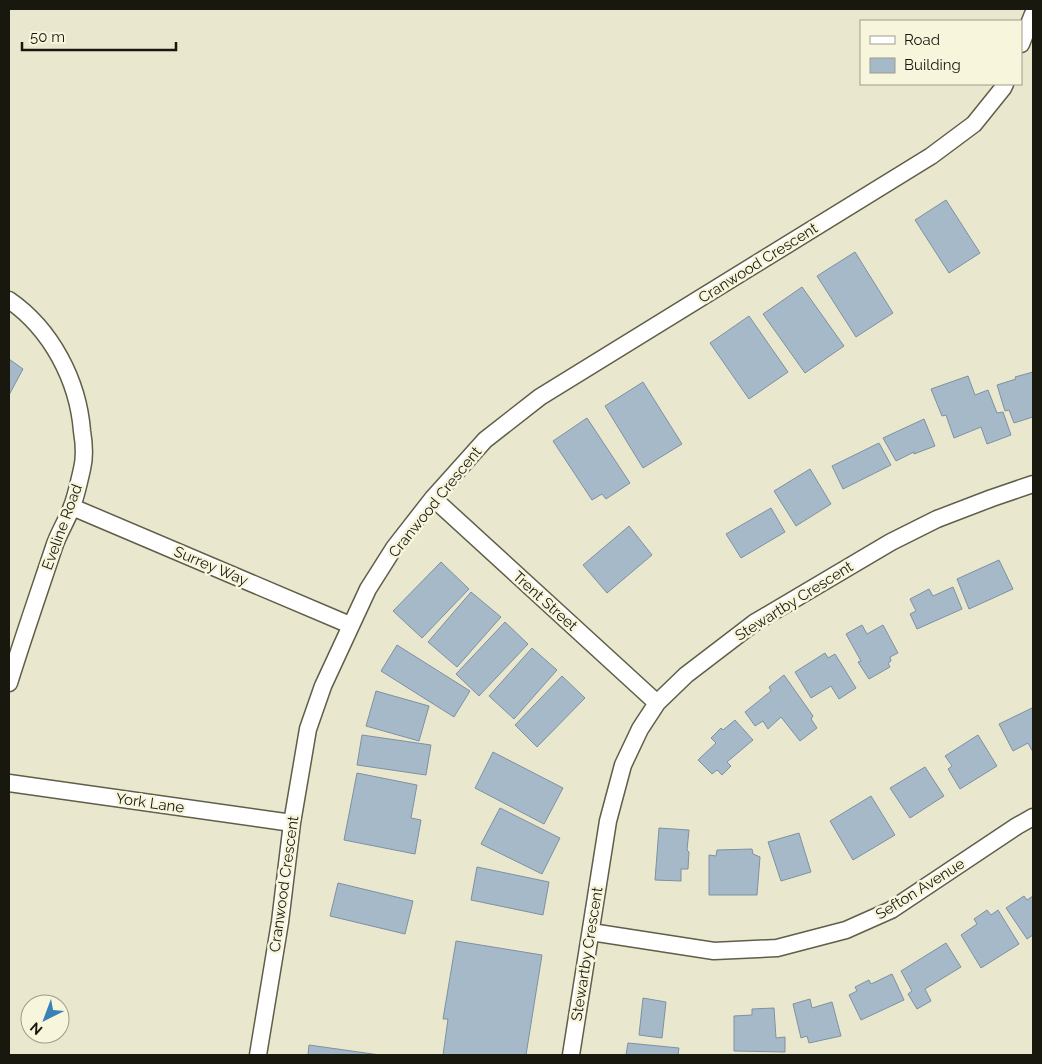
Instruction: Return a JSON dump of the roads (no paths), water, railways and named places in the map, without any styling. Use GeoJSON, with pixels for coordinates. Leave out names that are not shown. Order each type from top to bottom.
{"type":"FeatureCollection","features":[{"type":"Feature","properties":{"kind":"street"},"geometry":{"type":"LineString","coordinates":[[1022,42],[1033,14]]}},
{"type":"Feature","properties":{"kind":"street","name":"Cranwood Crescent"},"geometry":{"type":"LineString","coordinates":[[258,1055],[280,922],[292,822],[308,729],[323,686],[350,626],[368,589],[394,548],[433,498],[485,440],[540,398],[931,156],[974,124],[1004,85]]}},
{"type":"Feature","properties":{"kind":"street","name":"Eveline Road"},"geometry":{"type":"LineString","coordinates":[[9,300],[29,317],[44,334],[68,373],[76,395],[84,442],[83,466],[72,507],[56,541],[9,683]]}},
{"type":"Feature","properties":{"kind":"street","name":"Stewartby Crescent"},"geometry":{"type":"LineString","coordinates":[[571,1055],[608,821],[623,765],[640,729],[657,702],[686,675],[754,623],[891,542],[937,519],[1033,484]]}},
{"type":"Feature","properties":{"kind":"street","name":"Trent Street"},"geometry":{"type":"LineString","coordinates":[[433,498],[657,702]]}},
{"type":"Feature","properties":{"kind":"street","name":"Surrey Way"},"geometry":{"type":"LineString","coordinates":[[72,507],[350,626]]}},
{"type":"Feature","properties":{"kind":"street","name":"York Lane"},"geometry":{"type":"LineString","coordinates":[[9,783],[292,822]]}},
{"type":"Feature","properties":{"kind":"street","name":"Sefton Avenue"},"geometry":{"type":"LineString","coordinates":[[590,932],[714,951],[777,948],[846,930],[891,910],[1033,817]]}}]}
